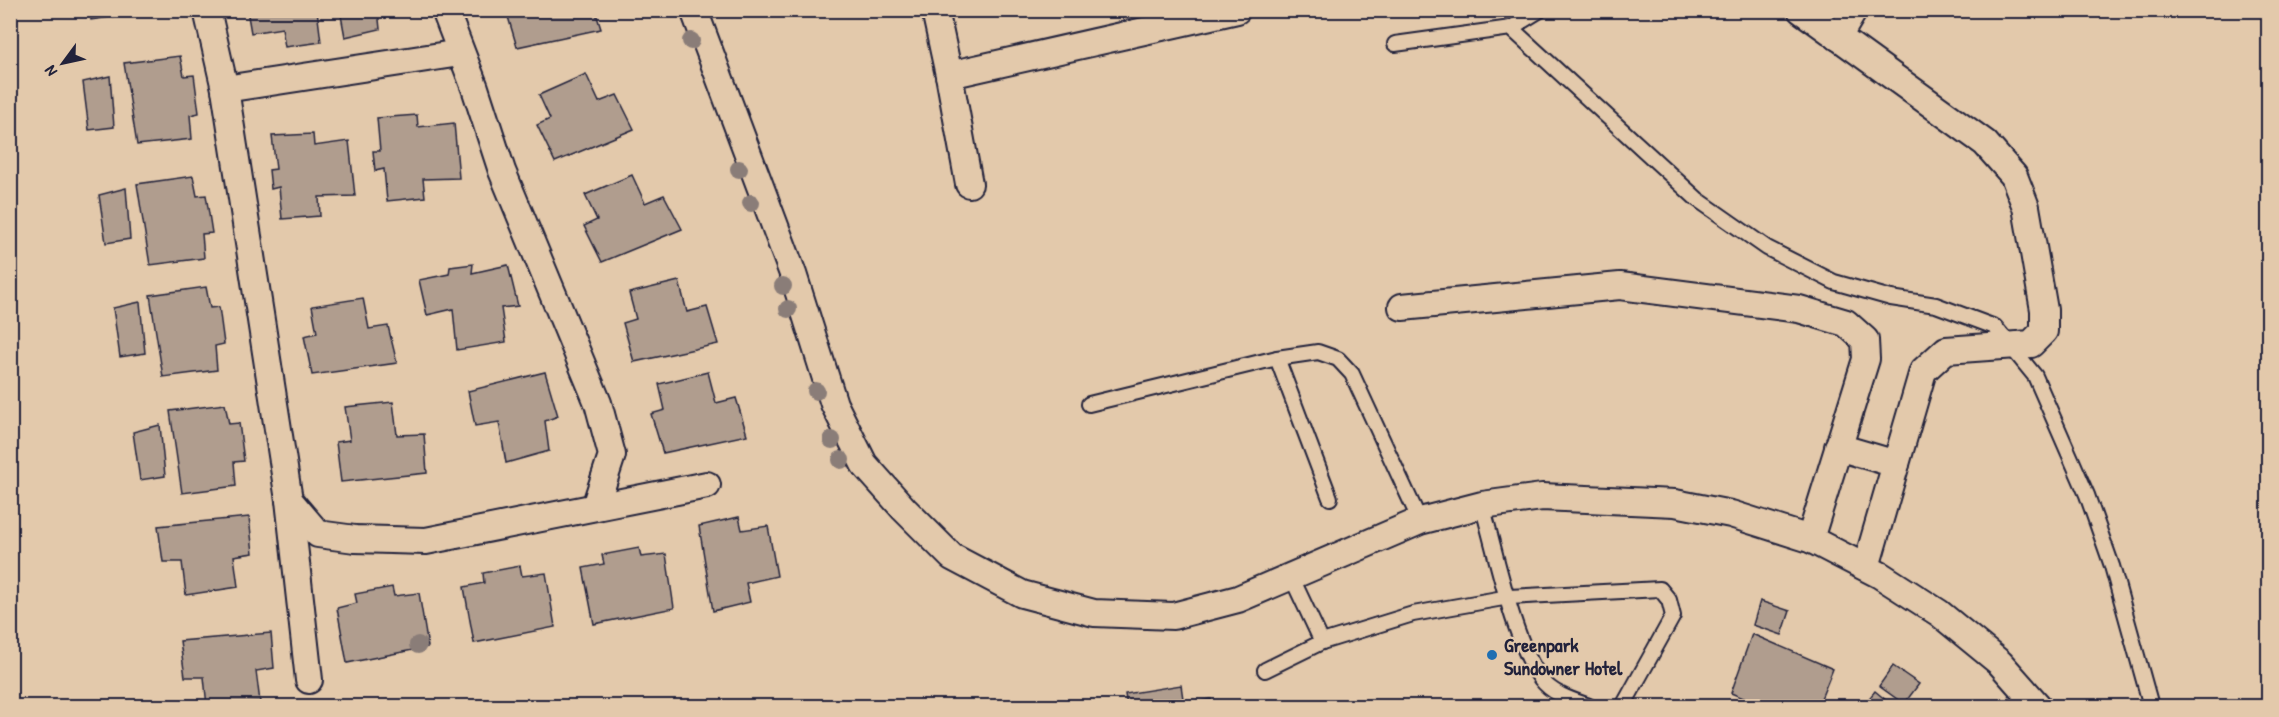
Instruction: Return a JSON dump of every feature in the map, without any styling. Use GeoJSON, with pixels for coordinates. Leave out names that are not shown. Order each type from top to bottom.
{"type":"FeatureCollection","features":[{"type":"Feature","properties":{"kind":"street"},"geometry":{"type":"LineString","coordinates":[[207,10],[225,89],[289,500],[309,680]]}},
{"type":"Feature","properties":{"kind":"street"},"geometry":{"type":"LineString","coordinates":[[445,10],[460,53],[476,88],[502,171],[598,403],[612,455],[595,507]]}},
{"type":"Feature","properties":{"kind":"street"},"geometry":{"type":"LineString","coordinates":[[694,10],[793,274],[834,404],[864,464],[904,509],[952,557],[1022,594],[1094,613],[1173,616],[1238,599],[1420,521],[1482,505],[1542,497],[1675,503],[1731,514],[1810,539],[1866,567],[1939,613],[2000,663],[2038,706]]}},
{"type":"Feature","properties":{"kind":"street"},"geometry":{"type":"LineString","coordinates":[[935,10],[969,184]]}},
{"type":"Feature","properties":{"kind":"street"},"geometry":{"type":"LineString","coordinates":[[949,75],[1237,10]]}},
{"type":"Feature","properties":{"kind":"street"},"geometry":{"type":"LineString","coordinates":[[1801,10],[1985,143],[2014,176],[2026,207],[2044,310],[2044,331],[2031,344],[1946,350],[1923,371],[1866,567]]}},
{"type":"Feature","properties":{"kind":"street"},"geometry":{"type":"LineString","coordinates":[[1838,37],[1854,10]]}},
{"type":"Feature","properties":{"kind":"street"},"geometry":{"type":"LineString","coordinates":[[225,89],[460,53]]}},
{"type":"Feature","properties":{"kind":"street"},"geometry":{"type":"LineString","coordinates":[[1402,307],[1620,286],[1799,309],[1846,323],[1865,340],[1866,359],[1810,539]]}},
{"type":"Feature","properties":{"kind":"street"},"geometry":{"type":"LineString","coordinates":[[1838,447],[1896,464]]}},
{"type":"Feature","properties":{"kind":"street"},"geometry":{"type":"LineString","coordinates":[[289,500],[318,534],[355,539],[426,541],[707,485]]}},
{"type":"Feature","properties":{"kind":"lane"},"geometry":{"type":"LineString","coordinates":[[1395,44],[1512,28],[1540,10]]}},
{"type":"Feature","properties":{"kind":"lane"},"geometry":{"type":"LineString","coordinates":[[1512,28],[1697,199],[1767,248],[1834,282],[1891,298],[1936,305],[1995,327],[2035,376],[2087,495],[2112,566],[2151,706]]}},
{"type":"Feature","properties":{"kind":"lane"},"geometry":{"type":"LineString","coordinates":[[1089,404],[1277,358],[1318,352],[1338,358],[1352,374],[1420,521]]}},
{"type":"Feature","properties":{"kind":"lane"},"geometry":{"type":"LineString","coordinates":[[1277,358],[1330,498]]}},
{"type":"Feature","properties":{"kind":"lane"},"geometry":{"type":"LineString","coordinates":[[1482,505],[1522,642],[1542,681],[1561,696],[1589,706]]}},
{"type":"Feature","properties":{"kind":"lane"},"geometry":{"type":"LineString","coordinates":[[1291,576],[1322,642]]}},
{"type":"Feature","properties":{"kind":"lane"},"geometry":{"type":"LineString","coordinates":[[1265,670],[1322,642],[1413,614],[1509,597],[1660,589],[1670,600],[1673,616],[1623,706]]}},
{"type":"Feature","properties":{"kind":"building"},"geometry":{"type":"Polygon","coordinates":[[[90,10],[143,10],[143,12],[91,20],[90,10]]]}},
{"type":"Feature","properties":{"kind":"building"},"geometry":{"type":"Polygon","coordinates":[[[247,10],[317,10],[321,42],[285,47],[282,28],[251,33],[247,10]]]}},
{"type":"Feature","properties":{"kind":"building"},"geometry":{"type":"Polygon","coordinates":[[[340,10],[378,10],[380,29],[345,37],[340,10]]]}},
{"type":"Feature","properties":{"kind":"building"},"geometry":{"type":"Polygon","coordinates":[[[506,10],[595,10],[601,29],[517,47],[506,10]]]}},
{"type":"Feature","properties":{"kind":"building"},"geometry":{"type":"Polygon","coordinates":[[[180,56],[184,76],[194,75],[199,113],[190,115],[192,139],[137,145],[124,63],[180,56]]]}},
{"type":"Feature","properties":{"kind":"building"},"geometry":{"type":"Polygon","coordinates":[[[586,74],[599,102],[617,95],[634,129],[555,162],[537,125],[550,119],[539,95],[586,74]]]}},
{"type":"Feature","properties":{"kind":"building"},"geometry":{"type":"Polygon","coordinates":[[[110,76],[114,127],[89,130],[83,82],[110,76]]]}},
{"type":"Feature","properties":{"kind":"building"},"geometry":{"type":"Polygon","coordinates":[[[417,115],[418,127],[454,123],[459,178],[423,179],[425,197],[387,201],[384,169],[375,171],[373,151],[380,151],[377,118],[417,115]]]}},
{"type":"Feature","properties":{"kind":"building"},"geometry":{"type":"Polygon","coordinates":[[[313,134],[314,146],[349,141],[355,196],[319,197],[320,216],[282,219],[279,187],[271,189],[269,170],[276,169],[272,136],[313,134]]]}},
{"type":"Feature","properties":{"kind":"building"},"geometry":{"type":"Polygon","coordinates":[[[632,175],[645,203],[664,195],[682,229],[602,262],[584,226],[597,220],[585,195],[632,175]]]}},
{"type":"Feature","properties":{"kind":"building"},"geometry":{"type":"Polygon","coordinates":[[[193,176],[197,196],[206,195],[212,233],[202,234],[204,258],[150,265],[137,184],[193,176]]]}},
{"type":"Feature","properties":{"kind":"building"},"geometry":{"type":"Polygon","coordinates":[[[126,188],[130,239],[106,243],[99,195],[126,188]]]}},
{"type":"Feature","properties":{"kind":"building"},"geometry":{"type":"Polygon","coordinates":[[[473,264],[472,273],[508,265],[518,306],[501,308],[506,342],[457,350],[453,309],[427,315],[419,280],[449,274],[450,267],[473,264]]]}},
{"type":"Feature","properties":{"kind":"building"},"geometry":{"type":"Polygon","coordinates":[[[679,281],[687,312],[707,307],[718,344],[634,362],[623,323],[636,319],[629,293],[679,281]]]}},
{"type":"Feature","properties":{"kind":"building"},"geometry":{"type":"Polygon","coordinates":[[[206,287],[210,308],[219,307],[224,344],[215,346],[217,370],[163,377],[150,295],[206,287]]]}},
{"type":"Feature","properties":{"kind":"building"},"geometry":{"type":"Polygon","coordinates":[[[363,298],[369,329],[388,326],[397,363],[312,375],[304,336],[317,333],[312,306],[363,298]]]}},
{"type":"Feature","properties":{"kind":"building"},"geometry":{"type":"Polygon","coordinates":[[[140,302],[145,353],[120,357],[113,308],[140,302]]]}},
{"type":"Feature","properties":{"kind":"building"},"geometry":{"type":"Polygon","coordinates":[[[545,372],[558,416],[545,421],[549,451],[506,463],[499,422],[475,426],[468,391],[545,372]]]}},
{"type":"Feature","properties":{"kind":"building"},"geometry":{"type":"Polygon","coordinates":[[[708,372],[716,403],[736,398],[747,435],[663,453],[651,414],[665,410],[659,384],[708,372]]]}},
{"type":"Feature","properties":{"kind":"building"},"geometry":{"type":"Polygon","coordinates":[[[393,402],[397,435],[424,434],[427,473],[341,482],[336,442],[350,440],[345,407],[393,402]]]}},
{"type":"Feature","properties":{"kind":"building"},"geometry":{"type":"Polygon","coordinates":[[[225,404],[229,424],[239,423],[244,461],[234,462],[236,486],[182,493],[170,411],[225,404]]]}},
{"type":"Feature","properties":{"kind":"building"},"geometry":{"type":"Polygon","coordinates":[[[160,425],[165,476],[140,480],[133,432],[160,425]]]}},
{"type":"Feature","properties":{"kind":"building"},"geometry":{"type":"Polygon","coordinates":[[[249,517],[253,553],[234,556],[238,587],[186,595],[182,562],[163,562],[158,526],[249,517]]]}},
{"type":"Feature","properties":{"kind":"building"},"geometry":{"type":"Polygon","coordinates":[[[739,517],[742,530],[768,526],[777,576],[746,583],[750,602],[713,611],[699,526],[739,517]]]}},
{"type":"Feature","properties":{"kind":"building"},"geometry":{"type":"Polygon","coordinates":[[[639,548],[641,557],[666,554],[674,608],[594,624],[583,568],[604,564],[602,555],[639,548]]]}},
{"type":"Feature","properties":{"kind":"building"},"geometry":{"type":"Polygon","coordinates":[[[520,566],[522,576],[546,573],[555,627],[474,643],[464,587],[484,583],[483,573],[520,566]]]}},
{"type":"Feature","properties":{"kind":"building"},"geometry":{"type":"Polygon","coordinates":[[[392,587],[394,596],[419,593],[428,647],[347,663],[337,608],[357,603],[355,594],[392,587]]]}},
{"type":"Feature","properties":{"kind":"building"},"geometry":{"type":"Polygon","coordinates":[[[1760,601],[1790,611],[1782,635],[1753,625],[1760,601]]]}},
{"type":"Feature","properties":{"kind":"building"},"geometry":{"type":"Polygon","coordinates":[[[271,633],[274,668],[256,671],[260,702],[207,706],[204,677],[185,677],[180,641],[271,633]]]}},
{"type":"Feature","properties":{"kind":"building"},"geometry":{"type":"Polygon","coordinates":[[[1752,634],[1833,669],[1818,706],[1763,706],[1731,693],[1752,634]]]}},
{"type":"Feature","properties":{"kind":"building"},"geometry":{"type":"Polygon","coordinates":[[[1893,666],[1919,684],[1904,704],[1879,686],[1893,666]]]}},
{"type":"Feature","properties":{"kind":"building"},"geometry":{"type":"Polygon","coordinates":[[[1181,685],[1184,706],[1127,706],[1125,694],[1181,685]]]}},
{"type":"Feature","properties":{"kind":"building"},"geometry":{"type":"Polygon","coordinates":[[[1875,691],[1893,706],[1863,706],[1875,691]]]}},
{"type":"Feature","properties":{"kind":"building"},"geometry":{"type":"Polygon","coordinates":[[[1211,699],[1212,706],[1187,706],[1186,703],[1211,699]]]}},
{"type":"Feature","properties":{"kind":"place","name":"Greenpark Sundowner Hotel"},"geometry":{"type":"Point","coordinates":[1492,655]}}]}
